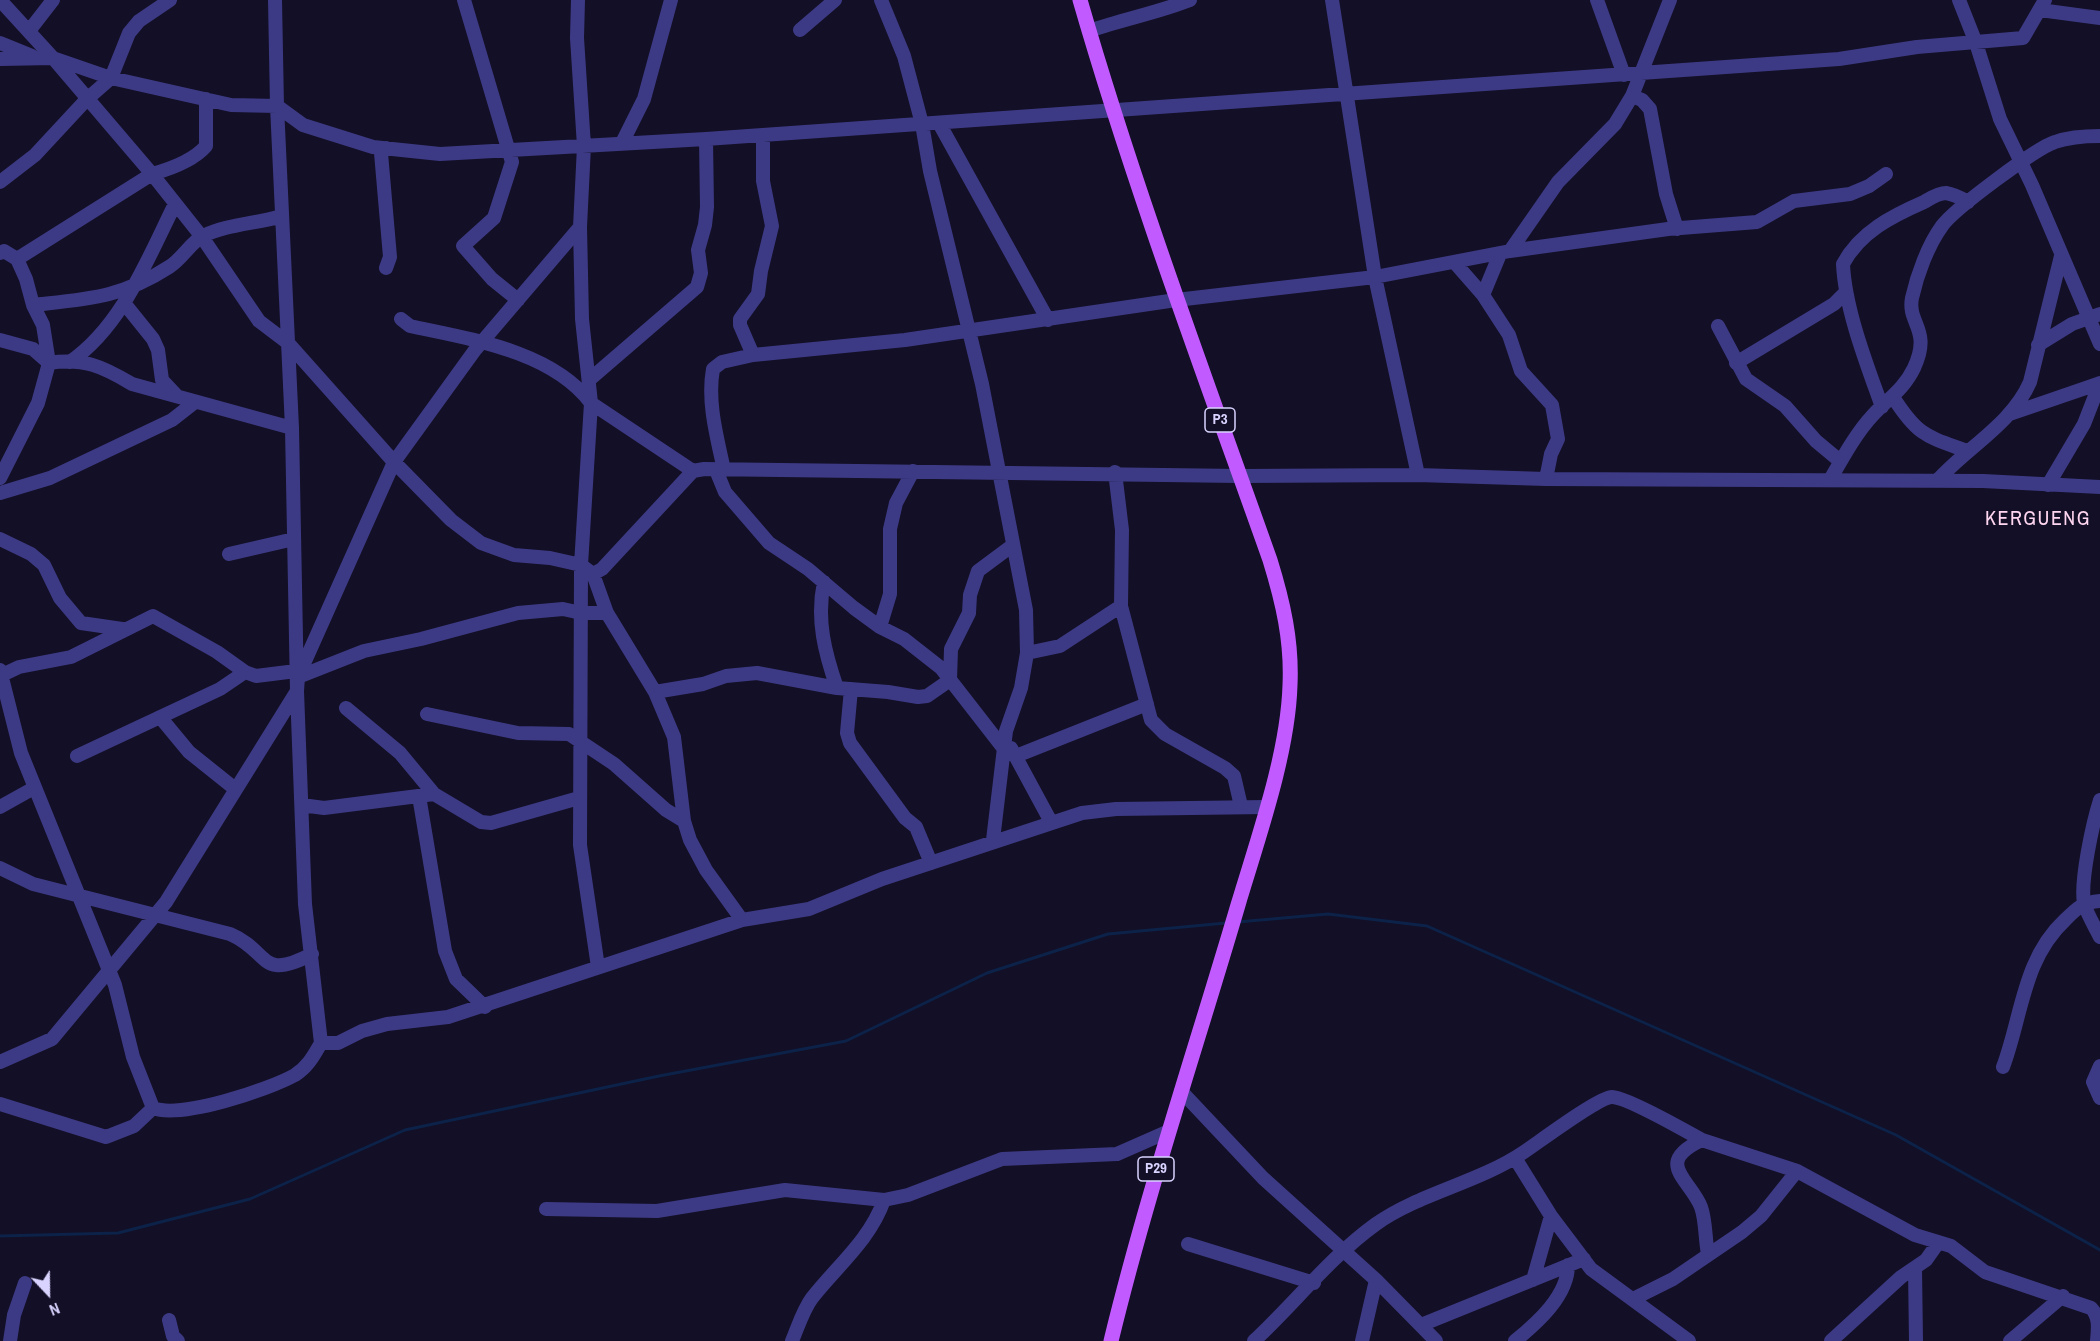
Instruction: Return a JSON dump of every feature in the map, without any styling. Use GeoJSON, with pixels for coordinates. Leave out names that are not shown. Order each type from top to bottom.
{"type":"FeatureCollection","features":[{"type":"Feature","properties":{"kind":"main road","name":"P3"},"geometry":{"type":"LineString","coordinates":[[1080,0],[1112,109],[1176,300],[1273,570],[1290,641],[1290,687],[1281,747],[1255,848],[1210,1000]]}},
{"type":"Feature","properties":{"kind":"main road","name":"P29"},"geometry":{"type":"LineString","coordinates":[[1111,1341],[1132,1253],[1167,1132],[1210,1000]]}},
{"type":"Feature","properties":{"kind":"street"},"geometry":{"type":"LineString","coordinates":[[0,0],[152,174],[202,237],[259,321],[288,343],[394,462],[451,520],[481,543],[514,555],[550,558],[581,565],[593,574],[607,613],[655,692],[674,737],[684,821],[706,870],[742,920]]}},
{"type":"Feature","properties":{"kind":"street"},"geometry":{"type":"LineString","coordinates":[[29,31],[53,0]]}},
{"type":"Feature","properties":{"kind":"street"},"geometry":{"type":"LineString","coordinates":[[0,182],[35,155],[87,99],[111,78],[129,33],[139,21],[170,0]]}},
{"type":"Feature","properties":{"kind":"street"},"geometry":{"type":"LineString","coordinates":[[275,0],[277,106],[292,428],[297,680],[305,903],[321,1043],[306,1066],[285,1078],[215,1106],[189,1107],[164,1112],[153,1108],[133,1057],[115,985],[21,753],[0,673],[19,667],[60,661],[122,629],[153,616],[217,652],[245,672],[256,676],[297,680],[364,651],[421,639],[518,613],[563,609],[580,613],[607,613]]}},
{"type":"Feature","properties":{"kind":"street"},"geometry":{"type":"LineString","coordinates":[[465,0],[512,162],[510,176],[494,218],[463,246],[492,279],[518,300]]}},
{"type":"Feature","properties":{"kind":"street"},"geometry":{"type":"LineString","coordinates":[[578,0],[577,38],[584,146],[580,227],[582,319],[591,403],[581,565],[579,798],[580,845],[598,967]]}},
{"type":"Feature","properties":{"kind":"street"},"geometry":{"type":"LineString","coordinates":[[622,143],[644,99],[670,0]]}},
{"type":"Feature","properties":{"kind":"street"},"geometry":{"type":"LineString","coordinates":[[800,30],[835,0]]}},
{"type":"Feature","properties":{"kind":"street"},"geometry":{"type":"LineString","coordinates":[[881,0],[901,47],[922,124],[930,171],[970,330],[1026,610],[1027,653],[993,840]]}},
{"type":"Feature","properties":{"kind":"street"},"geometry":{"type":"LineString","coordinates":[[1089,31],[1133,16],[1168,9],[1190,0]]}},
{"type":"Feature","properties":{"kind":"street"},"geometry":{"type":"LineString","coordinates":[[1332,0],[1344,93],[1375,277],[1419,475]]}},
{"type":"Feature","properties":{"kind":"street"},"geometry":{"type":"LineString","coordinates":[[1596,0],[1624,75]]}},
{"type":"Feature","properties":{"kind":"street"},"geometry":{"type":"LineString","coordinates":[[1483,295],[1505,253],[1558,182],[1615,124],[1632,96],[1670,0]]}},
{"type":"Feature","properties":{"kind":"street"},"geometry":{"type":"LineString","coordinates":[[1959,0],[1976,43],[2000,119],[2061,256],[2095,315],[2100,344]]}},
{"type":"Feature","properties":{"kind":"street"},"geometry":{"type":"LineString","coordinates":[[0,59],[53,58],[111,78],[231,105],[277,106],[303,125],[373,147],[440,154],[706,139],[1839,59],[1917,47],[2023,38],[2043,5],[2100,18]]}},
{"type":"Feature","properties":{"kind":"street"},"geometry":{"type":"LineString","coordinates":[[0,44],[34,57]]}},
{"type":"Feature","properties":{"kind":"street"},"geometry":{"type":"LineString","coordinates":[[1632,96],[1642,100],[1650,109],[1666,194],[1677,229]]}},
{"type":"Feature","properties":{"kind":"street"},"geometry":{"type":"LineString","coordinates":[[17,259],[152,174],[168,170],[201,151],[206,146],[206,99]]}},
{"type":"Feature","properties":{"kind":"street"},"geometry":{"type":"LineString","coordinates":[[939,123],[1048,320]]}},
{"type":"Feature","properties":{"kind":"street"},"geometry":{"type":"LineString","coordinates":[[753,355],[740,325],[740,319],[758,294],[760,272],[772,226],[763,181],[763,135]]}},
{"type":"Feature","properties":{"kind":"street"},"geometry":{"type":"LineString","coordinates":[[1830,480],[1840,461],[1872,416],[1906,384],[1922,339],[1913,312],[1912,299],[1926,256],[1940,227],[1968,202],[2055,142],[2100,136]]}},
{"type":"Feature","properties":{"kind":"street"},"geometry":{"type":"LineString","coordinates":[[588,380],[697,287],[700,281],[698,250],[707,207],[706,139]]}},
{"type":"Feature","properties":{"kind":"street"},"geometry":{"type":"LineString","coordinates":[[386,148],[381,153],[390,257],[387,268]]}},
{"type":"Feature","properties":{"kind":"street"},"geometry":{"type":"LineString","coordinates":[[1051,822],[1008,748],[941,668],[921,651],[880,627],[824,582],[769,543],[748,522],[725,492],[720,470],[711,381],[713,369],[722,362],[753,355],[970,330],[1176,300],[1375,277],[1505,253],[1677,229],[1757,222],[1794,201],[1841,196],[1869,186],[1886,174]]}},
{"type":"Feature","properties":{"kind":"street"},"geometry":{"type":"LineString","coordinates":[[1967,451],[1928,437],[1910,424],[1888,402],[1846,292],[1843,264],[1855,247],[1881,222],[1939,194],[1947,193],[1968,202]]}},
{"type":"Feature","properties":{"kind":"street"},"geometry":{"type":"LineString","coordinates":[[43,381],[98,340],[124,303],[175,204]]}},
{"type":"Feature","properties":{"kind":"street"},"geometry":{"type":"LineString","coordinates":[[33,305],[104,298],[132,288],[179,261],[202,237],[226,226],[237,228],[282,216]]}},
{"type":"Feature","properties":{"kind":"street"},"geometry":{"type":"LineString","coordinates":[[0,1062],[52,1039],[156,914],[297,680],[394,462],[483,342],[580,227]]}},
{"type":"Feature","properties":{"kind":"street"},"geometry":{"type":"LineString","coordinates":[[0,253],[8,251],[17,259],[33,305],[43,325],[49,363],[38,403],[0,478]]}},
{"type":"Feature","properties":{"kind":"street"},"geometry":{"type":"LineString","coordinates":[[1937,481],[1967,451],[2010,414],[2024,395],[2030,382],[2061,256]]}},
{"type":"Feature","properties":{"kind":"street"},"geometry":{"type":"LineString","coordinates":[[1455,263],[1483,295],[1509,335],[1521,371],[1552,405],[1558,439],[1551,454],[1546,479]]}},
{"type":"Feature","properties":{"kind":"street"},"geometry":{"type":"LineString","coordinates":[[1736,363],[1834,304],[1846,292]]}},
{"type":"Feature","properties":{"kind":"street"},"geometry":{"type":"LineString","coordinates":[[124,303],[153,339],[158,350],[162,380],[178,398]]}},
{"type":"Feature","properties":{"kind":"street"},"geometry":{"type":"LineString","coordinates":[[2038,345],[2072,324],[2095,315]]}},
{"type":"Feature","properties":{"kind":"street"},"geometry":{"type":"LineString","coordinates":[[401,318],[410,326],[483,342],[557,371],[580,389],[591,403],[693,471],[1115,472],[1240,476],[1419,475],[1546,479],[1937,481],[2100,487]]}},
{"type":"Feature","properties":{"kind":"street"},"geometry":{"type":"LineString","coordinates":[[1718,326],[1746,379],[1785,406],[1816,441],[1840,461]]}},
{"type":"Feature","properties":{"kind":"street"},"geometry":{"type":"LineString","coordinates":[[0,340],[33,349],[49,363],[73,360],[112,371],[132,384],[292,428]]}},
{"type":"Feature","properties":{"kind":"street"},"geometry":{"type":"LineString","coordinates":[[2010,414],[2100,383]]}},
{"type":"Feature","properties":{"kind":"street"},"geometry":{"type":"LineString","coordinates":[[2048,485],[2084,424],[2100,383]]}},
{"type":"Feature","properties":{"kind":"street"},"geometry":{"type":"LineString","coordinates":[[0,493],[50,478],[172,420],[195,402]]}},
{"type":"Feature","properties":{"kind":"street"},"geometry":{"type":"LineString","coordinates":[[593,574],[602,569],[693,471]]}},
{"type":"Feature","properties":{"kind":"street"},"geometry":{"type":"LineString","coordinates":[[880,627],[890,594],[890,529],[896,502],[913,471]]}},
{"type":"Feature","properties":{"kind":"street"},"geometry":{"type":"LineString","coordinates":[[1115,472],[1122,522],[1121,606],[1150,720],[1165,734],[1225,768],[1234,777],[1241,807]]}},
{"type":"Feature","properties":{"kind":"street"},"geometry":{"type":"LineString","coordinates":[[0,539],[31,554],[44,565],[60,598],[81,623],[122,629]]}},
{"type":"Feature","properties":{"kind":"street"},"geometry":{"type":"LineString","coordinates":[[229,554],[294,539]]}},
{"type":"Feature","properties":{"kind":"street"},"geometry":{"type":"LineString","coordinates":[[950,680],[951,649],[969,613],[970,595],[978,571],[1013,545]]}},
{"type":"Feature","properties":{"kind":"street"},"geometry":{"type":"LineString","coordinates":[[824,582],[820,598],[823,648],[837,688]]}},
{"type":"Feature","properties":{"kind":"street"},"geometry":{"type":"LineString","coordinates":[[1027,653],[1060,646],[1121,606]]}},
{"type":"Feature","properties":{"kind":"street"},"geometry":{"type":"LineString","coordinates":[[77,756],[220,689],[245,672]]}},
{"type":"Feature","properties":{"kind":"street"},"geometry":{"type":"LineString","coordinates":[[655,692],[704,684],[726,676],[757,673],[837,688],[924,697],[950,680]]}},
{"type":"Feature","properties":{"kind":"street"},"geometry":{"type":"LineString","coordinates":[[851,689],[846,733],[850,743],[905,818],[916,827],[931,863]]}},
{"type":"Feature","properties":{"kind":"street"},"geometry":{"type":"LineString","coordinates":[[1008,748],[1147,704]]}},
{"type":"Feature","properties":{"kind":"street"},"geometry":{"type":"LineString","coordinates":[[345,708],[400,753],[434,794],[481,822],[491,823],[579,798]]}},
{"type":"Feature","properties":{"kind":"street"},"geometry":{"type":"LineString","coordinates":[[427,714],[518,733],[569,734],[614,764],[666,810],[684,821]]}},
{"type":"Feature","properties":{"kind":"street"},"geometry":{"type":"LineString","coordinates":[[160,717],[189,752],[234,788]]}},
{"type":"Feature","properties":{"kind":"street"},"geometry":{"type":"LineString","coordinates":[[0,807],[34,788]]}},
{"type":"Feature","properties":{"kind":"street"},"geometry":{"type":"LineString","coordinates":[[302,805],[324,808],[434,794]]}},
{"type":"Feature","properties":{"kind":"street"},"geometry":{"type":"LineString","coordinates":[[419,796],[445,951],[456,979],[485,1007]]}},
{"type":"Feature","properties":{"kind":"street"},"geometry":{"type":"LineString","coordinates":[[2100,800],[2087,863],[2084,902],[2100,938]]}},
{"type":"Feature","properties":{"kind":"street"},"geometry":{"type":"LineString","coordinates":[[321,1043],[338,1043],[362,1031],[387,1024],[448,1017],[485,1007],[742,920],[809,909],[882,879],[993,840],[1082,813],[1116,808],[1266,807]]}},
{"type":"Feature","properties":{"kind":"street"},"geometry":{"type":"LineString","coordinates":[[2087,863],[2100,852]]}},
{"type":"Feature","properties":{"kind":"street"},"geometry":{"type":"LineString","coordinates":[[0,868],[33,884],[156,914],[242,939],[263,961],[274,965],[289,964],[312,954]]}},
{"type":"Feature","properties":{"kind":"street"},"geometry":{"type":"LineString","coordinates":[[2003,1067],[2033,964],[2051,933],[2084,902],[2100,901]]}},
{"type":"Feature","properties":{"kind":"street"},"geometry":{"type":"LineString","coordinates":[[2100,1066],[2093,1082],[2100,1098]]}},
{"type":"Feature","properties":{"kind":"street"},"geometry":{"type":"LineString","coordinates":[[1181,1090],[1263,1178],[1376,1280],[1432,1339]]}},
{"type":"Feature","properties":{"kind":"street"},"geometry":{"type":"LineString","coordinates":[[1254,1341],[1314,1283],[1344,1250],[1378,1223],[1407,1207],[1491,1172],[1598,1100],[1615,1096],[1702,1140],[1797,1172],[1896,1226],[1938,1243],[1952,1246],[1985,1272],[2063,1296],[2096,1312],[2097,1341]]}},
{"type":"Feature","properties":{"kind":"street"},"geometry":{"type":"LineString","coordinates":[[0,1104],[106,1137],[134,1126],[153,1108]]}},
{"type":"Feature","properties":{"kind":"street"},"geometry":{"type":"LineString","coordinates":[[546,1209],[657,1210],[785,1190],[884,1200],[908,1195],[1002,1159],[1117,1154],[1167,1132]]}},
{"type":"Feature","properties":{"kind":"street"},"geometry":{"type":"LineString","coordinates":[[1702,1140],[1688,1146],[1679,1158],[1678,1166],[1683,1183],[1700,1205],[1708,1254]]}},
{"type":"Feature","properties":{"kind":"street"},"geometry":{"type":"LineString","coordinates":[[1515,1158],[1551,1216],[1591,1269],[1689,1341]]}},
{"type":"Feature","properties":{"kind":"street"},"geometry":{"type":"LineString","coordinates":[[1633,1299],[1673,1279],[1761,1216],[1797,1172]]}},
{"type":"Feature","properties":{"kind":"street"},"geometry":{"type":"LineString","coordinates":[[792,1341],[810,1301],[857,1248],[879,1213],[884,1200]]}},
{"type":"Feature","properties":{"kind":"street"},"geometry":{"type":"LineString","coordinates":[[1533,1280],[1551,1216]]}},
{"type":"Feature","properties":{"kind":"street"},"geometry":{"type":"LineString","coordinates":[[1831,1341],[1901,1277],[1926,1260],[1938,1243]]}},
{"type":"Feature","properties":{"kind":"street"},"geometry":{"type":"LineString","coordinates":[[1188,1244],[1314,1283]]}},
{"type":"Feature","properties":{"kind":"street"},"geometry":{"type":"LineString","coordinates":[[1421,1325],[1584,1259]]}},
{"type":"Feature","properties":{"kind":"street"},"geometry":{"type":"LineString","coordinates":[[1515,1341],[1538,1322],[1568,1280],[1568,1266]]}},
{"type":"Feature","properties":{"kind":"street"},"geometry":{"type":"LineString","coordinates":[[1915,1268],[1916,1341]]}},
{"type":"Feature","properties":{"kind":"street"},"geometry":{"type":"LineString","coordinates":[[1362,1341],[1376,1280]]}},
{"type":"Feature","properties":{"kind":"street"},"geometry":{"type":"LineString","coordinates":[[10,1341],[14,1316],[25,1283]]}},
{"type":"Feature","properties":{"kind":"street"},"geometry":{"type":"LineString","coordinates":[[2010,1341],[2063,1296]]}},
{"type":"Feature","properties":{"kind":"street"},"geometry":{"type":"LineString","coordinates":[[169,1320],[173,1336],[178,1341]]}},
{"type":"Feature","properties":{"kind":"waterway"},"geometry":{"type":"LineString","coordinates":[[1238,922],[1328,914],[1427,926],[1896,1135],[2100,1250]]}},
{"type":"Feature","properties":{"kind":"waterway"},"geometry":{"type":"LineString","coordinates":[[0,1236],[118,1233],[250,1199],[405,1130],[659,1076],[846,1041],[987,973],[1108,934],[1226,923]]}},
{"type":"Feature","properties":{"kind":"district","name":"KERGUENG"},"geometry":{"type":"Point","coordinates":[2038,520]}}]}
